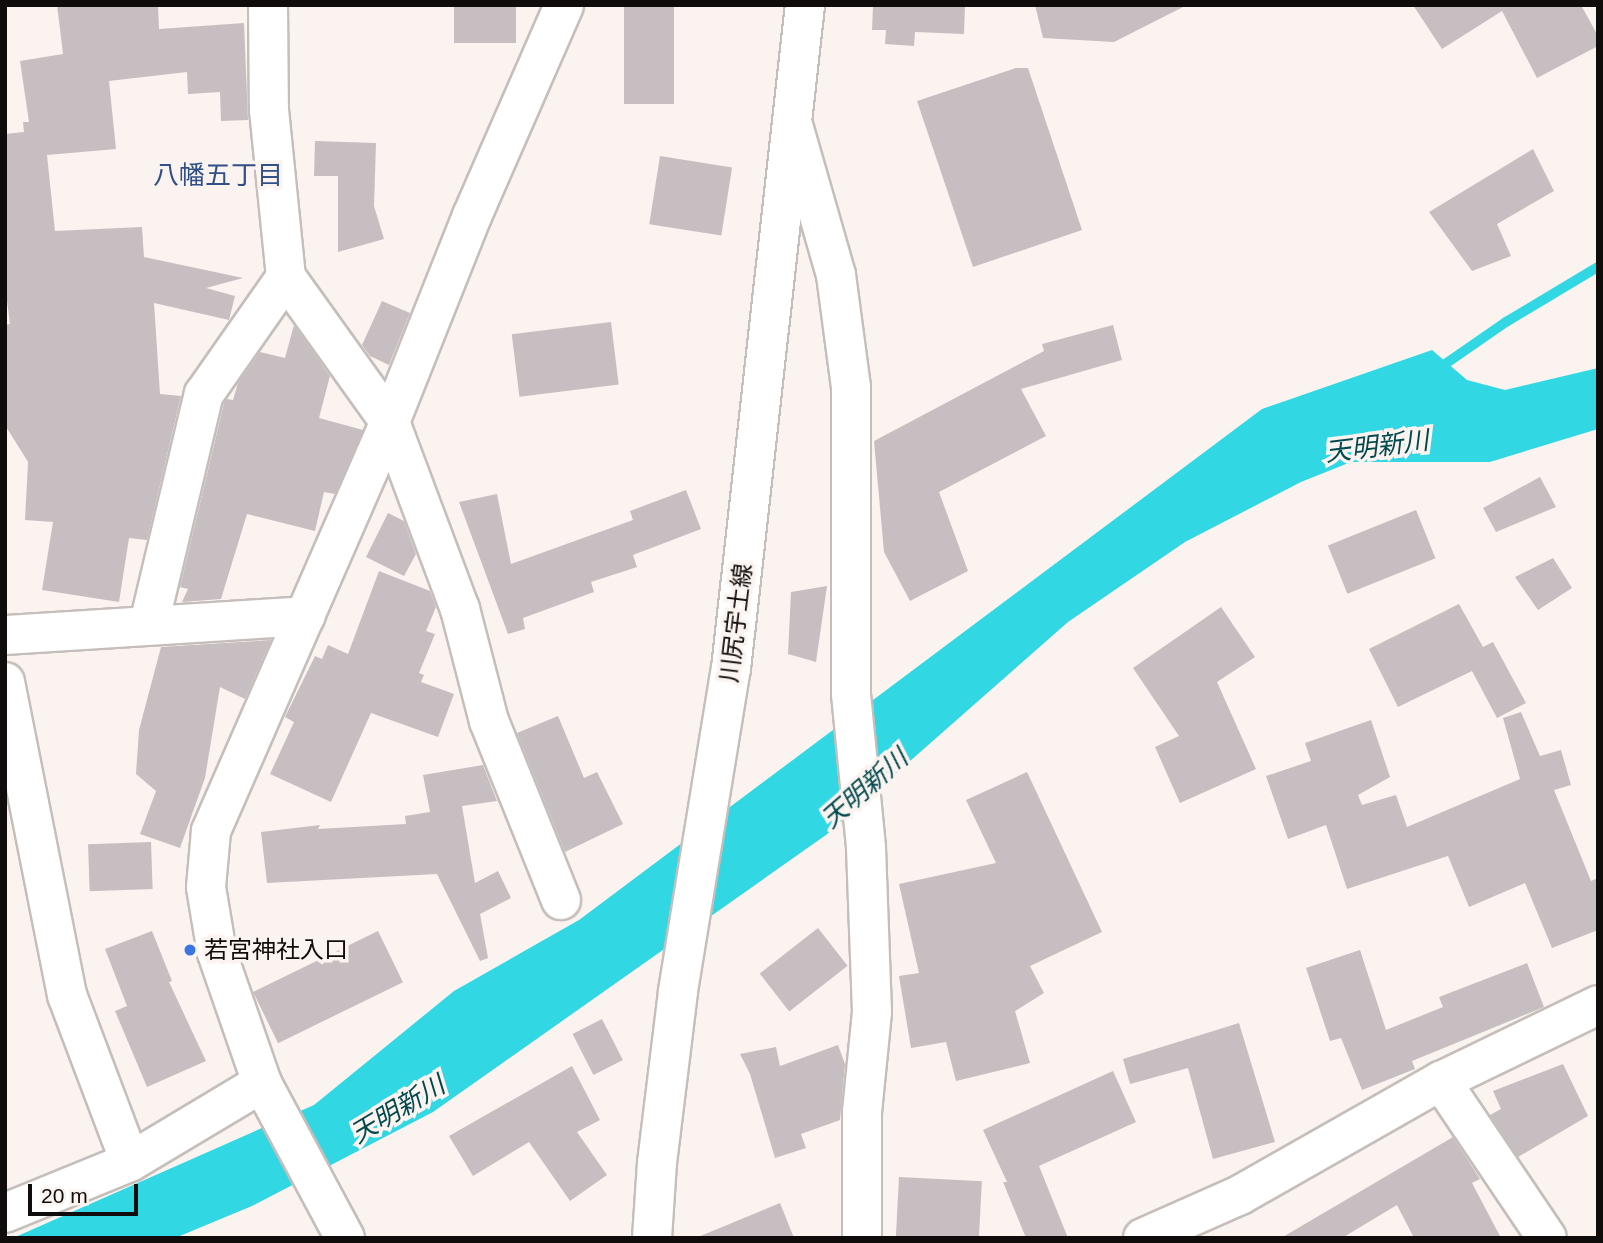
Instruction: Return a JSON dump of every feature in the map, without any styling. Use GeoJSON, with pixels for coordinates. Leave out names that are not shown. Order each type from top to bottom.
{"type":"FeatureCollection","features":[{"type":"Feature","properties":{"kind":"street"},"geometry":{"type":"LineString","coordinates":[[268,5],[268,110],[286,277],[390,422],[460,608],[489,721],[561,900]]}},
{"type":"Feature","properties":{"kind":"street"},"geometry":{"type":"LineString","coordinates":[[345,1238],[262,1083],[217,953],[206,887],[211,831],[390,422],[472,216],[564,5]]}},
{"type":"Feature","properties":{"kind":"street","name":"川尻宇土線"},"geometry":{"type":"LineString","coordinates":[[652,1238],[657,1163],[678,991],[731,669],[805,5]]}},
{"type":"Feature","properties":{"kind":"street"},"geometry":{"type":"LineString","coordinates":[[793,125],[836,275],[851,387],[851,694],[866,848],[872,1012],[862,1112],[862,1238]]}},
{"type":"Feature","properties":{"kind":"street"},"geometry":{"type":"LineString","coordinates":[[149,624],[204,394],[286,277]]}},
{"type":"Feature","properties":{"kind":"street"},"geometry":{"type":"LineString","coordinates":[[5,635],[305,616]]}},
{"type":"Feature","properties":{"kind":"street"},"geometry":{"type":"LineString","coordinates":[[5,682],[67,995],[130,1162]]}},
{"type":"Feature","properties":{"kind":"street"},"geometry":{"type":"LineString","coordinates":[[1143,1238],[1240,1195],[1441,1081],[1598,1005]]}},
{"type":"Feature","properties":{"kind":"street"},"geometry":{"type":"LineString","coordinates":[[1441,1081],[1547,1238]]}},
{"type":"Feature","properties":{"kind":"street"},"geometry":{"type":"LineString","coordinates":[[5,1213],[130,1162],[262,1083]]}},
{"type":"Feature","properties":{"kind":"water","name":"天明新川"},"geometry":{"type":"Polygon","coordinates":[[[1432,350],[1467,380],[1505,390],[1598,368],[1598,429],[1490,462],[1351,462],[1301,482],[1185,542],[1068,622],[826,835],[433,1112],[252,1206],[175,1238],[13,1238],[314,1105],[454,991],[579,920],[1262,409],[1432,350]]]}},
{"type":"Feature","properties":{"kind":"building"},"geometry":{"type":"Polygon","coordinates":[[[57,5],[158,5],[159,29],[244,23],[248,120],[221,121],[220,92],[188,94],[187,72],[109,81],[116,149],[47,155],[55,231],[142,227],[144,257],[243,278],[206,288],[235,296],[229,320],[154,303],[160,394],[181,396],[147,540],[129,538],[119,602],[42,590],[53,522],[25,520],[28,462],[5,425],[5,325],[10,324],[5,286],[5,134],[24,132],[23,122],[29,122],[20,61],[63,54],[57,5]]]}},
{"type":"Feature","properties":{"kind":"building"},"geometry":{"type":"Polygon","coordinates":[[[454,5],[516,5],[516,43],[454,43],[454,5]]]}},
{"type":"Feature","properties":{"kind":"building"},"geometry":{"type":"Polygon","coordinates":[[[624,5],[674,5],[674,104],[624,104],[624,5]]]}},
{"type":"Feature","properties":{"kind":"building"},"geometry":{"type":"Polygon","coordinates":[[[873,5],[965,5],[964,34],[915,32],[914,46],[885,44],[886,30],[872,30],[873,5]]]}},
{"type":"Feature","properties":{"kind":"building"},"geometry":{"type":"Polygon","coordinates":[[[1035,5],[1187,5],[1114,42],[1043,38],[1035,5]]]}},
{"type":"Feature","properties":{"kind":"building"},"geometry":{"type":"Polygon","coordinates":[[[1413,5],[1581,5],[1598,36],[1598,46],[1537,78],[1502,11],[1442,49],[1413,5]]]}},
{"type":"Feature","properties":{"kind":"building"},"geometry":{"type":"Polygon","coordinates":[[[1016,68],[1028,68],[1082,230],[973,267],[917,101],[1016,68]]]}},
{"type":"Feature","properties":{"kind":"building"},"geometry":{"type":"Polygon","coordinates":[[[315,141],[376,143],[374,206],[384,239],[338,252],[338,176],[314,176],[315,141]]]}},
{"type":"Feature","properties":{"kind":"building"},"geometry":{"type":"Polygon","coordinates":[[[1533,149],[1554,191],[1497,224],[1511,256],[1472,271],[1429,212],[1533,149]]]}},
{"type":"Feature","properties":{"kind":"building"},"geometry":{"type":"Polygon","coordinates":[[[660,156],[732,167],[721,236],[649,224],[660,156]]]}},
{"type":"Feature","properties":{"kind":"building"},"geometry":{"type":"Polygon","coordinates":[[[382,301],[410,313],[389,365],[370,356],[362,345],[382,301]]]}},
{"type":"Feature","properties":{"kind":"building"},"geometry":{"type":"Polygon","coordinates":[[[611,322],[619,385],[519,397],[512,334],[611,322]]]}},
{"type":"Feature","properties":{"kind":"building"},"geometry":{"type":"Polygon","coordinates":[[[294,325],[330,376],[319,418],[363,430],[335,494],[324,492],[315,531],[247,514],[221,599],[182,602],[188,589],[180,587],[224,403],[227,399],[233,400],[238,383],[260,352],[285,358],[294,325]]]}},
{"type":"Feature","properties":{"kind":"building"},"geometry":{"type":"Polygon","coordinates":[[[1113,325],[1122,360],[1021,389],[1046,436],[939,492],[968,571],[910,601],[884,552],[874,441],[1044,351],[1042,344],[1113,325]]]}},
{"type":"Feature","properties":{"kind":"building"},"geometry":{"type":"Polygon","coordinates":[[[1540,477],[1556,507],[1496,532],[1483,508],[1540,477]]]}},
{"type":"Feature","properties":{"kind":"building"},"geometry":{"type":"Polygon","coordinates":[[[686,490],[701,529],[633,555],[637,567],[591,582],[594,592],[523,618],[525,629],[508,634],[459,502],[497,494],[511,564],[633,520],[630,511],[686,490]]]}},
{"type":"Feature","properties":{"kind":"building"},"geometry":{"type":"Polygon","coordinates":[[[1416,510],[1435,558],[1347,594],[1328,546],[1416,510]]]}},
{"type":"Feature","properties":{"kind":"building"},"geometry":{"type":"Polygon","coordinates":[[[388,513],[404,521],[416,554],[404,576],[366,557],[388,513]]]}},
{"type":"Feature","properties":{"kind":"building"},"geometry":{"type":"Polygon","coordinates":[[[1553,558],[1572,588],[1538,610],[1515,577],[1553,558]]]}},
{"type":"Feature","properties":{"kind":"building"},"geometry":{"type":"Polygon","coordinates":[[[379,571],[430,591],[436,607],[426,631],[435,634],[419,673],[424,675],[421,682],[454,694],[438,737],[371,713],[331,802],[270,774],[294,722],[285,717],[315,656],[322,659],[328,645],[348,654],[379,571]]]}},
{"type":"Feature","properties":{"kind":"building"},"geometry":{"type":"Polygon","coordinates":[[[827,586],[816,662],[788,654],[791,592],[827,586]]]}},
{"type":"Feature","properties":{"kind":"building"},"geometry":{"type":"Polygon","coordinates":[[[1459,604],[1483,647],[1493,642],[1526,703],[1497,718],[1472,671],[1398,707],[1369,649],[1459,604]]]}},
{"type":"Feature","properties":{"kind":"building"},"geometry":{"type":"Polygon","coordinates":[[[1221,607],[1255,657],[1217,682],[1256,769],[1180,803],[1155,747],[1179,736],[1133,668],[1221,607]]]}},
{"type":"Feature","properties":{"kind":"building"},"geometry":{"type":"Polygon","coordinates":[[[271,640],[245,699],[220,687],[205,778],[180,848],[140,834],[156,791],[136,774],[139,730],[161,647],[271,640]]]}},
{"type":"Feature","properties":{"kind":"building"},"geometry":{"type":"Polygon","coordinates":[[[1521,712],[1540,756],[1561,750],[1571,785],[1554,790],[1591,881],[1598,878],[1598,930],[1552,948],[1525,883],[1469,907],[1448,856],[1347,889],[1326,825],[1288,839],[1266,776],[1311,761],[1305,743],[1371,720],[1390,777],[1358,795],[1362,805],[1396,795],[1407,827],[1520,779],[1503,718],[1521,712]]]}},
{"type":"Feature","properties":{"kind":"building"},"geometry":{"type":"Polygon","coordinates":[[[558,716],[584,778],[597,772],[623,824],[565,852],[517,733],[558,716]]]}},
{"type":"Feature","properties":{"kind":"building"},"geometry":{"type":"Polygon","coordinates":[[[483,765],[497,801],[462,806],[475,883],[498,871],[511,898],[480,914],[488,958],[480,961],[437,874],[267,883],[261,832],[320,825],[318,829],[406,824],[405,816],[430,812],[423,775],[483,765]]]}},
{"type":"Feature","properties":{"kind":"building"},"geometry":{"type":"Polygon","coordinates":[[[1027,772],[1102,932],[1030,966],[1044,993],[1015,1011],[1030,1063],[956,1081],[946,1042],[911,1048],[899,976],[919,973],[899,884],[996,863],[966,800],[1027,772]]]}},
{"type":"Feature","properties":{"kind":"building"},"geometry":{"type":"Polygon","coordinates":[[[151,842],[153,889],[90,891],[88,844],[151,842]]]}},
{"type":"Feature","properties":{"kind":"building"},"geometry":{"type":"Polygon","coordinates":[[[818,928],[848,966],[789,1011],[760,974],[818,928]]]}},
{"type":"Feature","properties":{"kind":"building"},"geometry":{"type":"Polygon","coordinates":[[[152,931],[172,981],[169,982],[206,1061],[147,1087],[115,1011],[127,1006],[105,949],[152,931]]]}},
{"type":"Feature","properties":{"kind":"building"},"geometry":{"type":"Polygon","coordinates":[[[378,931],[403,982],[278,1043],[253,992],[378,931]]]}},
{"type":"Feature","properties":{"kind":"building"},"geometry":{"type":"Polygon","coordinates":[[[1360,950],[1386,1030],[1443,1007],[1439,997],[1527,963],[1544,1007],[1412,1061],[1415,1069],[1362,1090],[1341,1038],[1330,1041],[1306,968],[1360,950]]]}},
{"type":"Feature","properties":{"kind":"building"},"geometry":{"type":"Polygon","coordinates":[[[602,1019],[623,1060],[593,1075],[573,1034],[602,1019]]]}},
{"type":"Feature","properties":{"kind":"building"},"geometry":{"type":"Polygon","coordinates":[[[1239,1023],[1275,1142],[1213,1159],[1188,1068],[1130,1084],[1123,1059],[1239,1023]]]}},
{"type":"Feature","properties":{"kind":"building"},"geometry":{"type":"Polygon","coordinates":[[[838,1045],[845,1064],[840,1120],[801,1134],[806,1148],[775,1158],[750,1074],[740,1054],[776,1047],[780,1066],[838,1045]]]}},
{"type":"Feature","properties":{"kind":"building"},"geometry":{"type":"Polygon","coordinates":[[[1563,1064],[1588,1116],[1518,1157],[1490,1115],[1501,1109],[1493,1091],[1563,1064]]]}},
{"type":"Feature","properties":{"kind":"building"},"geometry":{"type":"Polygon","coordinates":[[[572,1066],[600,1120],[577,1132],[607,1175],[570,1201],[529,1142],[473,1176],[449,1136],[572,1066]]]}},
{"type":"Feature","properties":{"kind":"building"},"geometry":{"type":"Polygon","coordinates":[[[1113,1071],[1136,1122],[1039,1166],[1068,1238],[1026,1238],[1003,1182],[1007,1182],[983,1130],[1113,1071]]]}},
{"type":"Feature","properties":{"kind":"building"},"geometry":{"type":"Polygon","coordinates":[[[1453,1137],[1480,1179],[1472,1183],[1501,1238],[1414,1238],[1397,1205],[1342,1238],[1281,1238],[1453,1137]]]}},
{"type":"Feature","properties":{"kind":"building"},"geometry":{"type":"Polygon","coordinates":[[[899,1177],[982,1181],[979,1238],[896,1238],[899,1177]]]}},
{"type":"Feature","properties":{"kind":"building"},"geometry":{"type":"Polygon","coordinates":[[[780,1203],[794,1238],[698,1238],[698,1237],[780,1203]]]}},
{"type":"Feature","properties":{"kind":"waterway"},"geometry":{"type":"LineString","coordinates":[[1438,369],[1506,322],[1598,267]]}},
{"type":"Feature","properties":{"kind":"place","name":"若宮神社入口"},"geometry":{"type":"Point","coordinates":[190,950]}},
{"type":"Feature","properties":{"kind":"district","name":"八幡五丁目"},"geometry":{"type":"Point","coordinates":[218,176]}}]}
